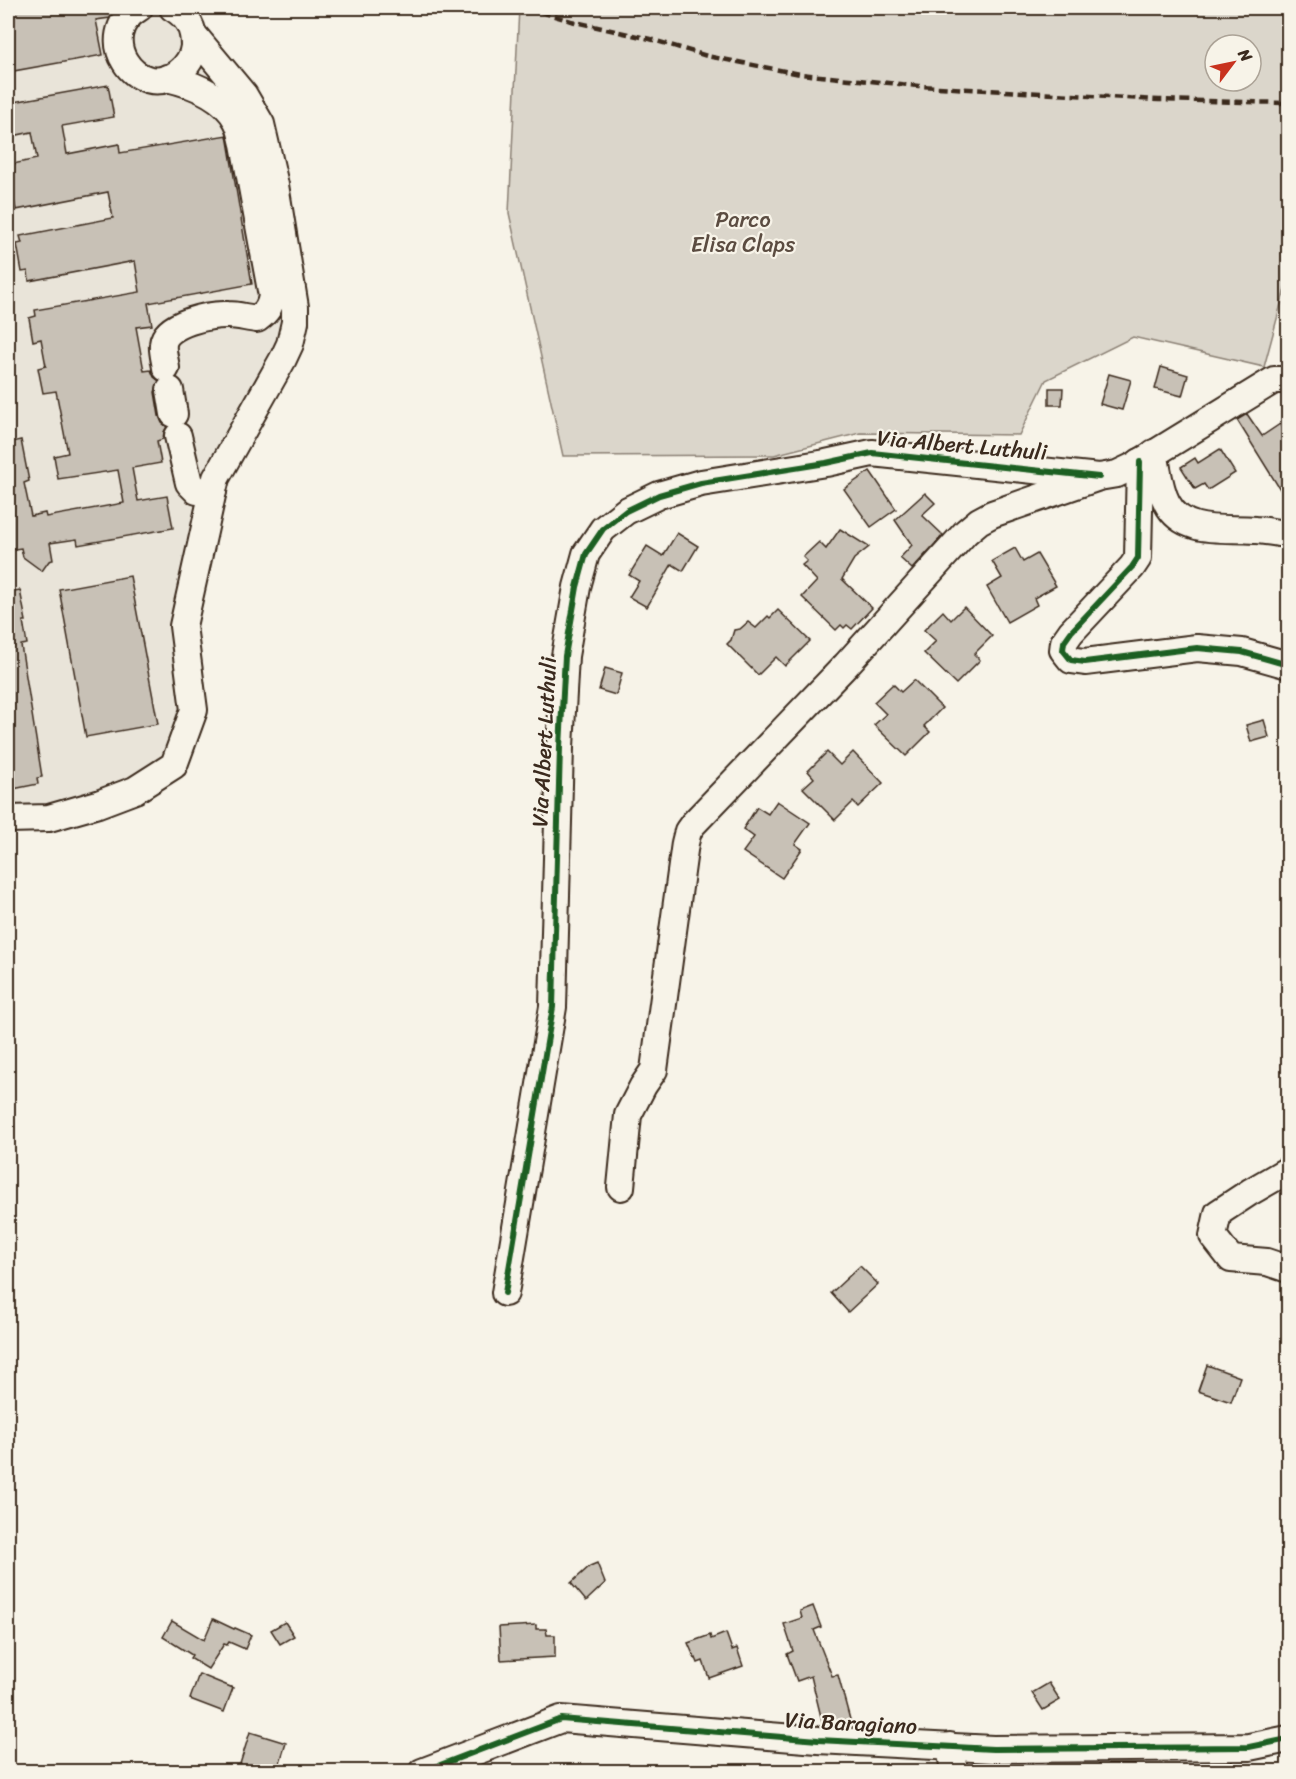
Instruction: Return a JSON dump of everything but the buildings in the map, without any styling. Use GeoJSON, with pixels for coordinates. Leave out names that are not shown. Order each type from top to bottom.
{"type":"FeatureCollection","features":[{"type":"Feature","properties":{"kind":"street"},"geometry":{"type":"LineString","coordinates":[[8,819],[49,818],[98,804],[135,790],[174,765],[194,710],[183,626],[216,478],[283,359],[290,344],[295,322],[295,307],[275,185],[261,124],[244,95],[194,35],[188,19],[178,9]]}},
{"type":"Feature","properties":{"kind":"street"},"geometry":{"type":"LineString","coordinates":[[131,12],[119,38],[124,62],[130,69],[145,78],[166,78],[205,90],[226,105],[237,121],[244,144],[272,296],[271,305],[266,313],[257,319],[228,315],[208,317],[183,324],[168,332],[163,343],[172,402],[189,483],[197,491],[213,492]]}},
{"type":"Feature","properties":{"kind":"street"},"geometry":{"type":"LineString","coordinates":[[166,78],[183,69],[190,60],[194,35]]}},
{"type":"Feature","properties":{"kind":"street","name":"Via Albert Luthuli"},"geometry":{"type":"LineString","coordinates":[[621,1187],[628,1115],[654,1070],[688,831],[846,665],[966,532],[979,521],[992,514],[1099,477],[1117,474],[1274,381],[1288,380]]}},
{"type":"Feature","properties":{"kind":"street","name":"Via Albert Luthuli"},"geometry":{"type":"LineString","coordinates":[[506,1293],[553,1006],[560,747],[566,656],[577,587],[586,554],[603,529],[626,511],[659,495],[701,483],[826,464],[872,453],[1099,477]]}},
{"type":"Feature","properties":{"kind":"street"},"geometry":{"type":"LineString","coordinates":[[1147,458],[1167,503],[1186,523],[1203,528],[1278,533]]}},
{"type":"Feature","properties":{"kind":"street"},"geometry":{"type":"LineString","coordinates":[[1147,458],[1138,558],[1071,632],[1062,650],[1071,660],[1084,662],[1197,648],[1242,652],[1288,665]]}},
{"type":"Feature","properties":{"kind":"street"},"geometry":{"type":"LineString","coordinates":[[1288,1170],[1218,1214],[1213,1236],[1231,1259],[1267,1262],[1288,1269]]}},
{"type":"Feature","properties":{"kind":"street","name":"Via Baragiano"},"geometry":{"type":"LineString","coordinates":[[422,1772],[561,1719],[818,1740],[950,1746],[1050,1760],[1249,1747],[1288,1739]]}},
{"type":"Feature","properties":{"kind":"street"},"geometry":{"type":"LineString","coordinates":[[950,1746],[954,1772]]}},
{"type":"Feature","properties":{"kind":"shaded area"},"geometry":{"type":"Polygon","coordinates":[[[8,8],[173,8],[237,87],[291,320],[218,483],[183,626],[194,710],[174,764],[98,804],[8,809],[8,8]]]}},
{"type":"Feature","properties":{"kind":"green space","name":"Parco Elisa Claps"},"geometry":{"type":"Polygon","coordinates":[[[519,8],[1288,8],[1288,278],[1264,367],[1133,337],[1046,380],[1019,435],[860,433],[774,455],[563,456],[509,213],[519,8]]]}},
{"type":"Feature","properties":{"kind":"railway"},"geometry":{"type":"LineString","coordinates":[[528,8],[707,56],[800,74],[919,86],[1159,100],[1288,103]]}},
{"type":"Feature","properties":{"kind":"cycle path"},"geometry":{"type":"LineString","coordinates":[[505,1293],[553,1007],[560,747],[565,656],[577,587],[586,554],[603,529],[626,511],[659,495],[701,483],[826,463],[872,453],[1099,477]]}},
{"type":"Feature","properties":{"kind":"cycle path"},"geometry":{"type":"LineString","coordinates":[[1140,462],[1138,558],[1071,632],[1064,642],[1063,650],[1071,660],[1085,662],[1197,648],[1242,652],[1288,665]]}},
{"type":"Feature","properties":{"kind":"cycle path"},"geometry":{"type":"LineString","coordinates":[[422,1772],[561,1719],[818,1740],[993,1749],[1249,1747],[1288,1739]]}}]}
